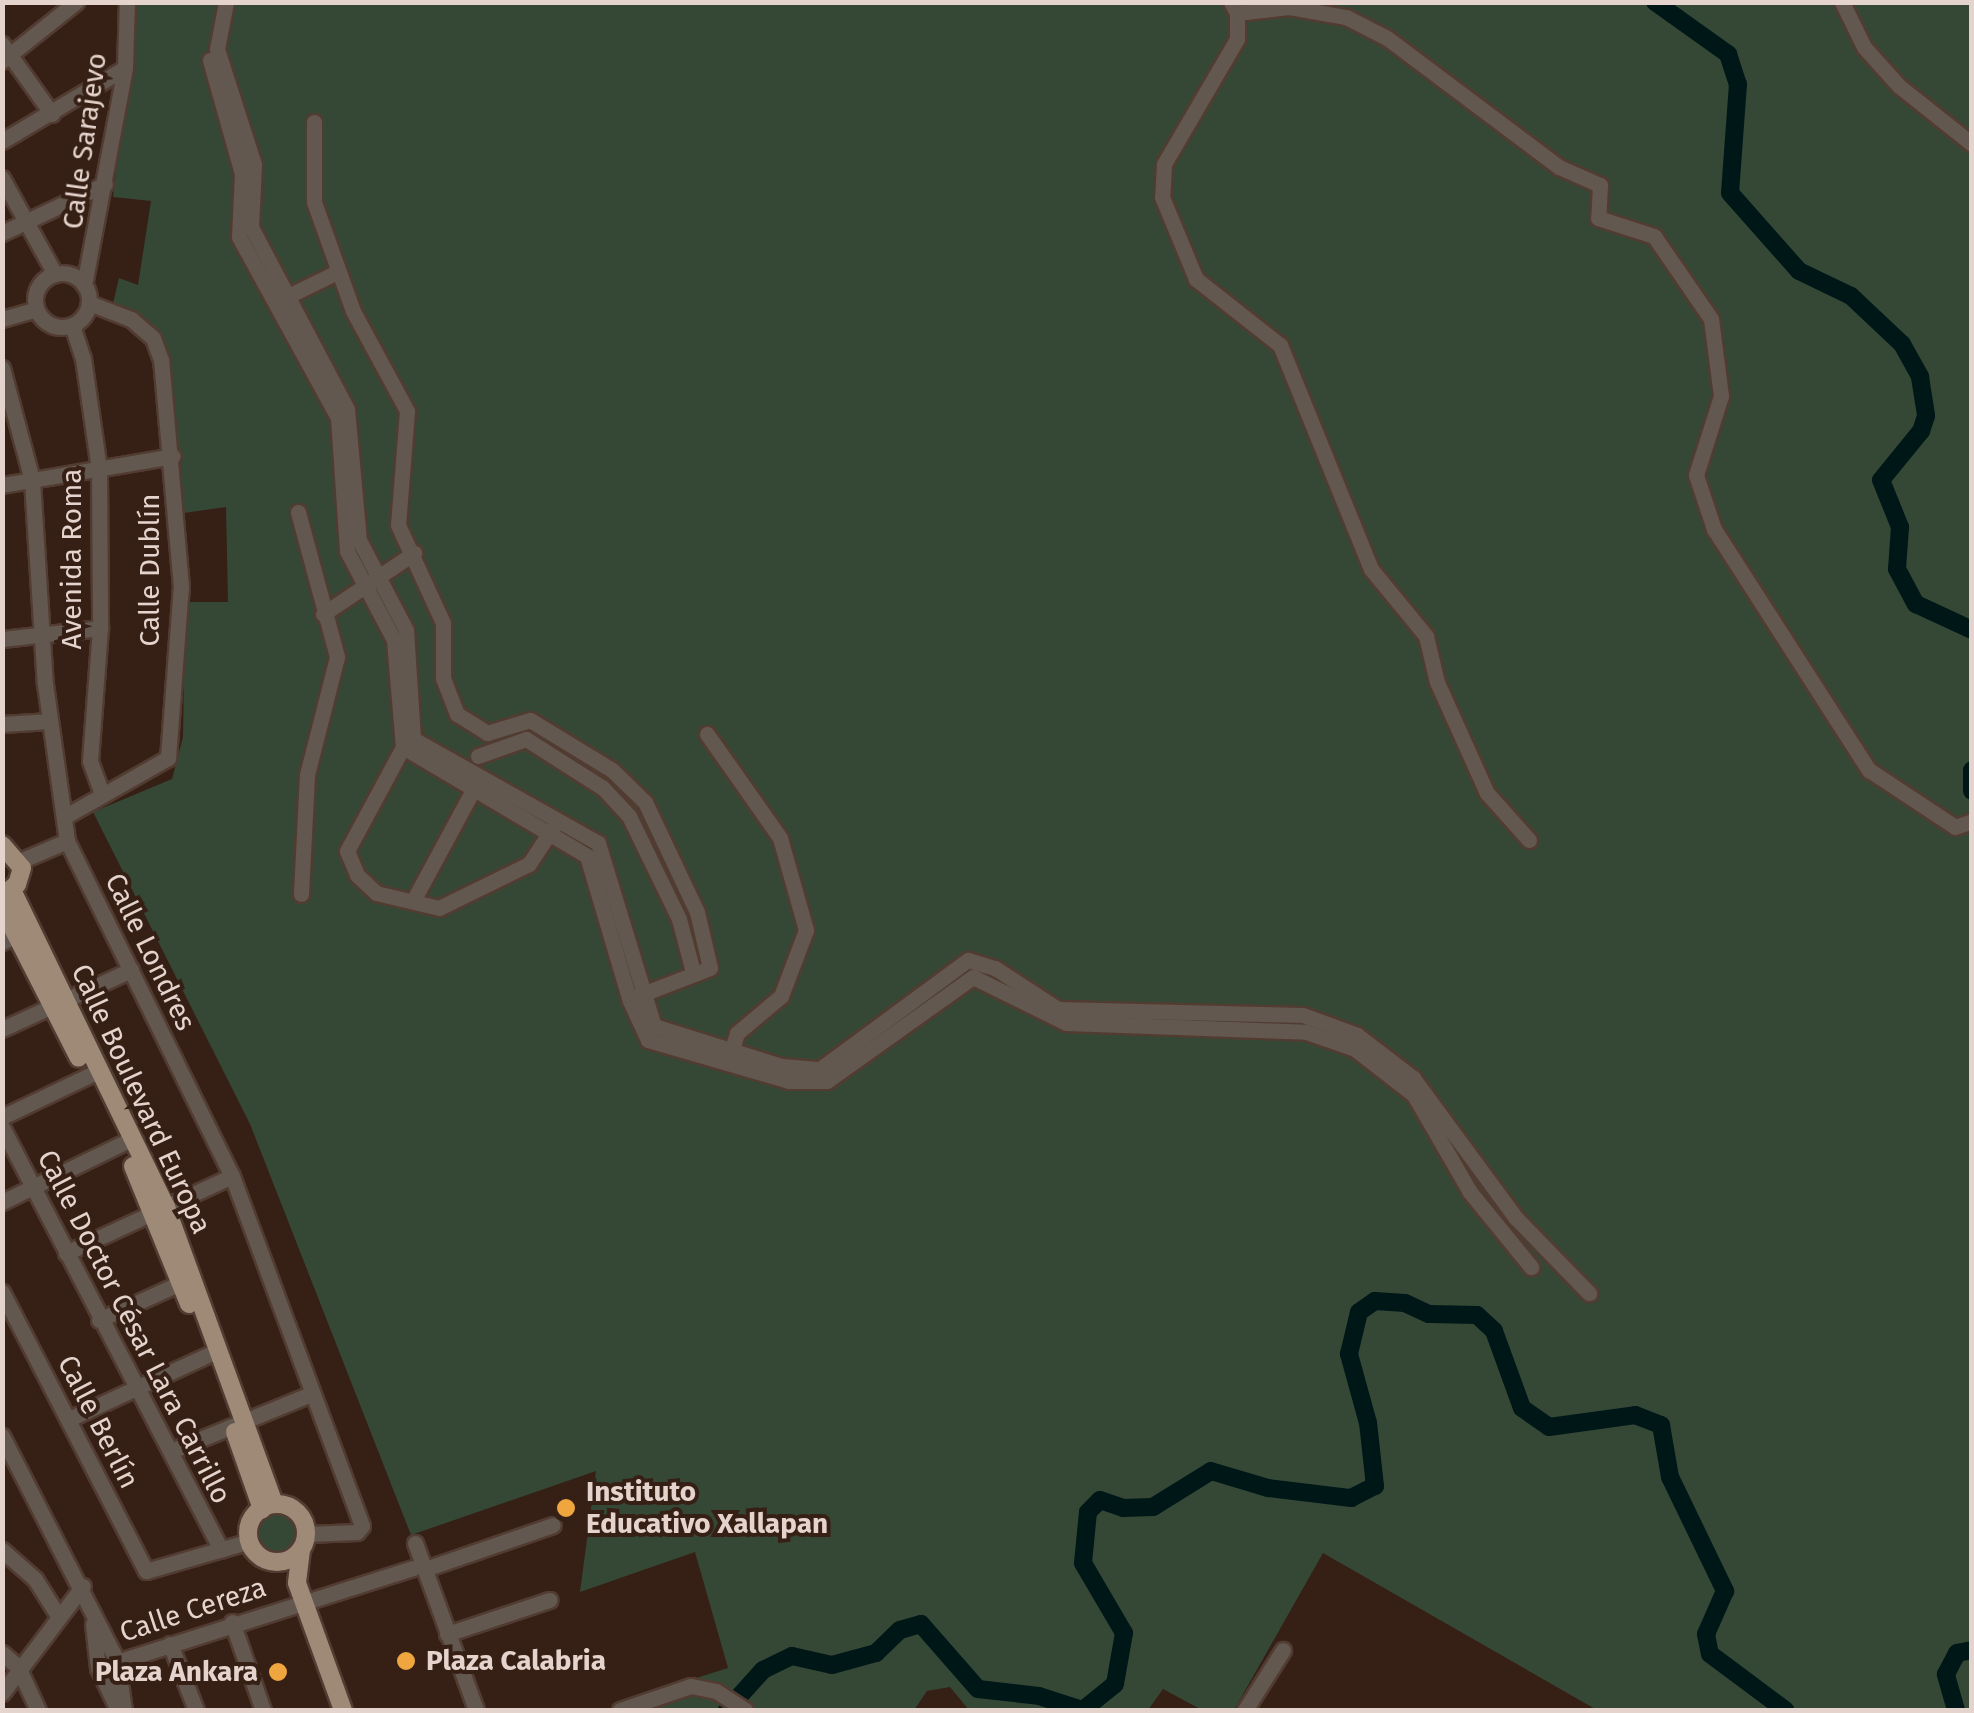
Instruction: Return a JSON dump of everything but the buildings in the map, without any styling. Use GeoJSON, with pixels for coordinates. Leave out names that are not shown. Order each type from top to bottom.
{"type":"FeatureCollection","features":[{"type":"Feature","properties":{"kind":"main road"},"geometry":{"type":"LineString","coordinates":[[2,845],[20,860],[21,876],[6,897]]}},
{"type":"Feature","properties":{"kind":"main road","name":"Calle Boulevard Europa"},"geometry":{"type":"LineString","coordinates":[[6,897],[17,936],[59,1001],[160,1210],[268,1506]]}},
{"type":"Feature","properties":{"kind":"main road"},"geometry":{"type":"LineString","coordinates":[[297,1583],[304,1542],[300,1515],[268,1506],[250,1523],[250,1541],[260,1556],[278,1562],[297,1583],[343,1710]]}},
{"type":"Feature","properties":{"kind":"main road"},"geometry":{"type":"LineString","coordinates":[[278,1562],[304,1542]]}},
{"type":"Feature","properties":{"kind":"street"},"geometry":{"type":"LineString","coordinates":[[52,114],[5,53],[76,2]]}},
{"type":"Feature","properties":{"kind":"street","name":"Calle Sarajevo"},"geometry":{"type":"LineString","coordinates":[[84,285],[124,68],[126,2]]}},
{"type":"Feature","properties":{"kind":"street"},"geometry":{"type":"LineString","coordinates":[[223,2],[209,56],[226,96],[242,174],[239,237],[282,300],[338,418],[347,550],[406,630],[413,739],[467,782],[559,818],[598,843],[635,997]]}},
{"type":"Feature","properties":{"kind":"street"},"geometry":{"type":"LineString","coordinates":[[1842,2],[1864,46],[1899,86],[1972,144]]}},
{"type":"Feature","properties":{"kind":"street"},"geometry":{"type":"LineString","coordinates":[[1529,840],[1486,793],[1437,682],[1426,636],[1372,569],[1280,345],[1196,279],[1162,198],[1164,164],[1238,39],[1234,8],[1289,7],[1346,17],[1387,38],[1560,167],[1600,185],[1598,218],[1654,236],[1711,319],[1721,396],[1696,475],[1714,529],[1869,770],[1956,827],[1972,821]]}},
{"type":"Feature","properties":{"kind":"street"},"geometry":{"type":"LineString","coordinates":[[2,141],[124,68]]}},
{"type":"Feature","properties":{"kind":"street"},"geometry":{"type":"LineString","coordinates":[[314,122],[314,202],[337,272],[407,411],[398,525],[443,623],[443,678],[457,714],[488,733],[530,720],[612,770],[645,802],[697,912],[710,968],[635,997]]}},
{"type":"Feature","properties":{"kind":"street"},"geometry":{"type":"LineString","coordinates":[[2,178],[55,274]]}},
{"type":"Feature","properties":{"kind":"street"},"geometry":{"type":"LineString","coordinates":[[2,232],[105,184]]}},
{"type":"Feature","properties":{"kind":"street"},"geometry":{"type":"LineString","coordinates":[[282,300],[337,272]]}},
{"type":"Feature","properties":{"kind":"street"},"geometry":{"type":"LineString","coordinates":[[55,274],[71,275],[84,285],[88,302],[72,325],[47,322],[36,308],[40,284],[55,274]]}},
{"type":"Feature","properties":{"kind":"street","name":"Calle Dublín"},"geometry":{"type":"LineString","coordinates":[[64,817],[168,758],[180,588],[172,456],[153,338],[132,319],[88,302]]}},
{"type":"Feature","properties":{"kind":"street"},"geometry":{"type":"LineString","coordinates":[[2,320],[36,308]]}},
{"type":"Feature","properties":{"kind":"street","name":"Avenida Roma"},"geometry":{"type":"LineString","coordinates":[[72,325],[99,469],[100,628],[90,761],[102,794]]}},
{"type":"Feature","properties":{"kind":"street","name":"Calle Londres"},"geometry":{"type":"LineString","coordinates":[[2,368],[32,480],[50,720],[67,841],[232,1176],[360,1530],[304,1542]]}},
{"type":"Feature","properties":{"kind":"street"},"geometry":{"type":"LineString","coordinates":[[2,485],[172,456]]}},
{"type":"Feature","properties":{"kind":"street"},"geometry":{"type":"LineString","coordinates":[[298,512],[336,656],[307,776],[302,894]]}},
{"type":"Feature","properties":{"kind":"street"},"geometry":{"type":"LineString","coordinates":[[324,614],[374,585],[414,553]]}},
{"type":"Feature","properties":{"kind":"street"},"geometry":{"type":"LineString","coordinates":[[374,585],[394,640],[403,747],[347,852],[356,875],[376,893],[439,908],[529,864],[559,818]]}},
{"type":"Feature","properties":{"kind":"street"},"geometry":{"type":"LineString","coordinates":[[2,639],[100,628]]}},
{"type":"Feature","properties":{"kind":"street"},"geometry":{"type":"LineString","coordinates":[[2,724],[50,720]]}},
{"type":"Feature","properties":{"kind":"street"},"geometry":{"type":"LineString","coordinates":[[413,902],[488,733]]}},
{"type":"Feature","properties":{"kind":"street"},"geometry":{"type":"LineString","coordinates":[[706,734],[780,838],[806,930],[781,996],[737,1034],[730,1056]]}},
{"type":"Feature","properties":{"kind":"street"},"geometry":{"type":"LineString","coordinates":[[478,756],[526,739],[603,788],[630,816],[678,919],[693,972]]}},
{"type":"Feature","properties":{"kind":"street"},"geometry":{"type":"LineString","coordinates":[[403,747],[587,856],[648,1040],[782,1066],[820,1068],[968,960],[995,968],[1058,1009],[1303,1015],[1356,1034],[1413,1078],[1516,1218],[1588,1293]]}},
{"type":"Feature","properties":{"kind":"street"},"geometry":{"type":"LineString","coordinates":[[20,860],[67,841]]}},
{"type":"Feature","properties":{"kind":"street"},"geometry":{"type":"LineString","coordinates":[[2,1029],[131,970]]}},
{"type":"Feature","properties":{"kind":"street"},"geometry":{"type":"LineString","coordinates":[[730,1056],[788,1081],[827,1081],[973,977],[1066,1023],[1306,1032],[1355,1050],[1414,1096],[1470,1192],[1531,1267]]}},
{"type":"Feature","properties":{"kind":"street"},"geometry":{"type":"LineString","coordinates":[[2,1117],[93,1074]]}},
{"type":"Feature","properties":{"kind":"street","name":"Calle Doctor César Lara Carrillo"},"geometry":{"type":"LineString","coordinates":[[2,1128],[221,1550]]}},
{"type":"Feature","properties":{"kind":"street"},"geometry":{"type":"LineString","coordinates":[[2,1202],[127,1141]]}},
{"type":"Feature","properties":{"kind":"street"},"geometry":{"type":"LineString","coordinates":[[66,1253],[232,1176]]}},
{"type":"Feature","properties":{"kind":"street"},"geometry":{"type":"LineString","coordinates":[[99,1320],[187,1280]]}},
{"type":"Feature","properties":{"kind":"street","name":"Calle Berlín"},"geometry":{"type":"LineString","coordinates":[[2,1292],[150,1572],[221,1550]]}},
{"type":"Feature","properties":{"kind":"street"},"geometry":{"type":"LineString","coordinates":[[68,1419],[214,1352]]}},
{"type":"Feature","properties":{"kind":"street"},"geometry":{"type":"LineString","coordinates":[[171,1451],[236,1421],[312,1394]]}},
{"type":"Feature","properties":{"kind":"street"},"geometry":{"type":"LineString","coordinates":[[2,1436],[83,1586],[92,1614],[116,1661],[121,1710]]}},
{"type":"Feature","properties":{"kind":"street","name":"Calle Cereza"},"geometry":{"type":"LineString","coordinates":[[98,1668],[232,1622],[553,1525]]}},
{"type":"Feature","properties":{"kind":"street"},"geometry":{"type":"LineString","coordinates":[[221,1550],[250,1541]]}},
{"type":"Feature","properties":{"kind":"street"},"geometry":{"type":"LineString","coordinates":[[415,1543],[419,1568],[476,1710]]}},
{"type":"Feature","properties":{"kind":"street"},"geometry":{"type":"LineString","coordinates":[[2,1550],[36,1579],[57,1614]]}},
{"type":"Feature","properties":{"kind":"street"},"geometry":{"type":"LineString","coordinates":[[2,1694],[57,1614],[83,1586]]}},
{"type":"Feature","properties":{"kind":"street"},"geometry":{"type":"LineString","coordinates":[[447,1634],[550,1600]]}},
{"type":"Feature","properties":{"kind":"street"},"geometry":{"type":"LineString","coordinates":[[92,1614],[98,1668],[121,1710]]}},
{"type":"Feature","properties":{"kind":"street"},"geometry":{"type":"LineString","coordinates":[[232,1622],[262,1710]]}},
{"type":"Feature","properties":{"kind":"street"},"geometry":{"type":"LineString","coordinates":[[170,1644],[196,1710]]}},
{"type":"Feature","properties":{"kind":"street"},"geometry":{"type":"LineString","coordinates":[[1246,1710],[1283,1650]]}},
{"type":"Feature","properties":{"kind":"street"},"geometry":{"type":"LineString","coordinates":[[2,1653],[18,1668],[38,1710]]}},
{"type":"Feature","properties":{"kind":"street"},"geometry":{"type":"LineString","coordinates":[[620,1710],[691,1686],[716,1691],[745,1710]]}},
{"type":"Feature","properties":{"kind":"green space"},"geometry":{"type":"Polygon","coordinates":[[[135,3],[1971,3],[1971,1710],[1597,1710],[1323,1553],[1234,1710],[1202,1710],[1163,1689],[1148,1710],[969,1710],[950,1687],[927,1691],[914,1710],[615,1710],[614,1704],[728,1668],[695,1552],[580,1592],[596,1471],[411,1535],[250,1124],[93,812],[172,779],[183,737],[185,602],[228,602],[226,507],[184,513],[167,348],[112,308],[119,278],[138,285],[151,201],[113,197],[135,3]]]}},
{"type":"Feature","properties":{"kind":"green space"},"geometry":{"type":"Polygon","coordinates":[[[279,1510],[295,1517],[302,1533],[295,1549],[279,1556],[263,1549],[256,1533],[263,1517],[279,1510]]]}},
{"type":"Feature","properties":{"kind":"waterway"},"geometry":{"type":"LineString","coordinates":[[1655,2],[1728,54],[1738,84],[1730,193],[1799,271],[1851,296],[1902,344],[1920,377],[1926,416],[1921,431],[1881,480],[1900,527],[1897,569],[1916,604],[1972,630]]}},
{"type":"Feature","properties":{"kind":"waterway"},"geometry":{"type":"LineString","coordinates":[[1972,770],[1972,791]]}},
{"type":"Feature","properties":{"kind":"waterway"},"geometry":{"type":"LineString","coordinates":[[1083,1710],[1115,1684],[1124,1633],[1083,1563],[1088,1512],[1100,1500],[1123,1508],[1153,1507],[1211,1471],[1268,1488],[1351,1498],[1375,1486],[1368,1423],[1349,1354],[1359,1312],[1375,1301],[1405,1303],[1429,1314],[1477,1315],[1494,1331],[1522,1408],[1549,1427],[1635,1415],[1661,1425],[1670,1477],[1725,1591],[1706,1634],[1710,1654],[1785,1710]]}},
{"type":"Feature","properties":{"kind":"waterway"},"geometry":{"type":"LineString","coordinates":[[727,1710],[763,1670],[792,1656],[832,1665],[876,1653],[900,1630],[921,1624],[978,1689],[1039,1696],[1082,1710]]}},
{"type":"Feature","properties":{"kind":"waterway"},"geometry":{"type":"LineString","coordinates":[[1956,1710],[1946,1674],[1957,1653],[1972,1650]]}},
{"type":"Feature","properties":{"kind":"place","name":"Instituto Educativo Xallapan"},"geometry":{"type":"Point","coordinates":[566,1508]}},
{"type":"Feature","properties":{"kind":"place","name":"Plaza Calabria"},"geometry":{"type":"Point","coordinates":[406,1661]}},
{"type":"Feature","properties":{"kind":"place","name":"Plaza Ankara"},"geometry":{"type":"Point","coordinates":[278,1672]}}]}
